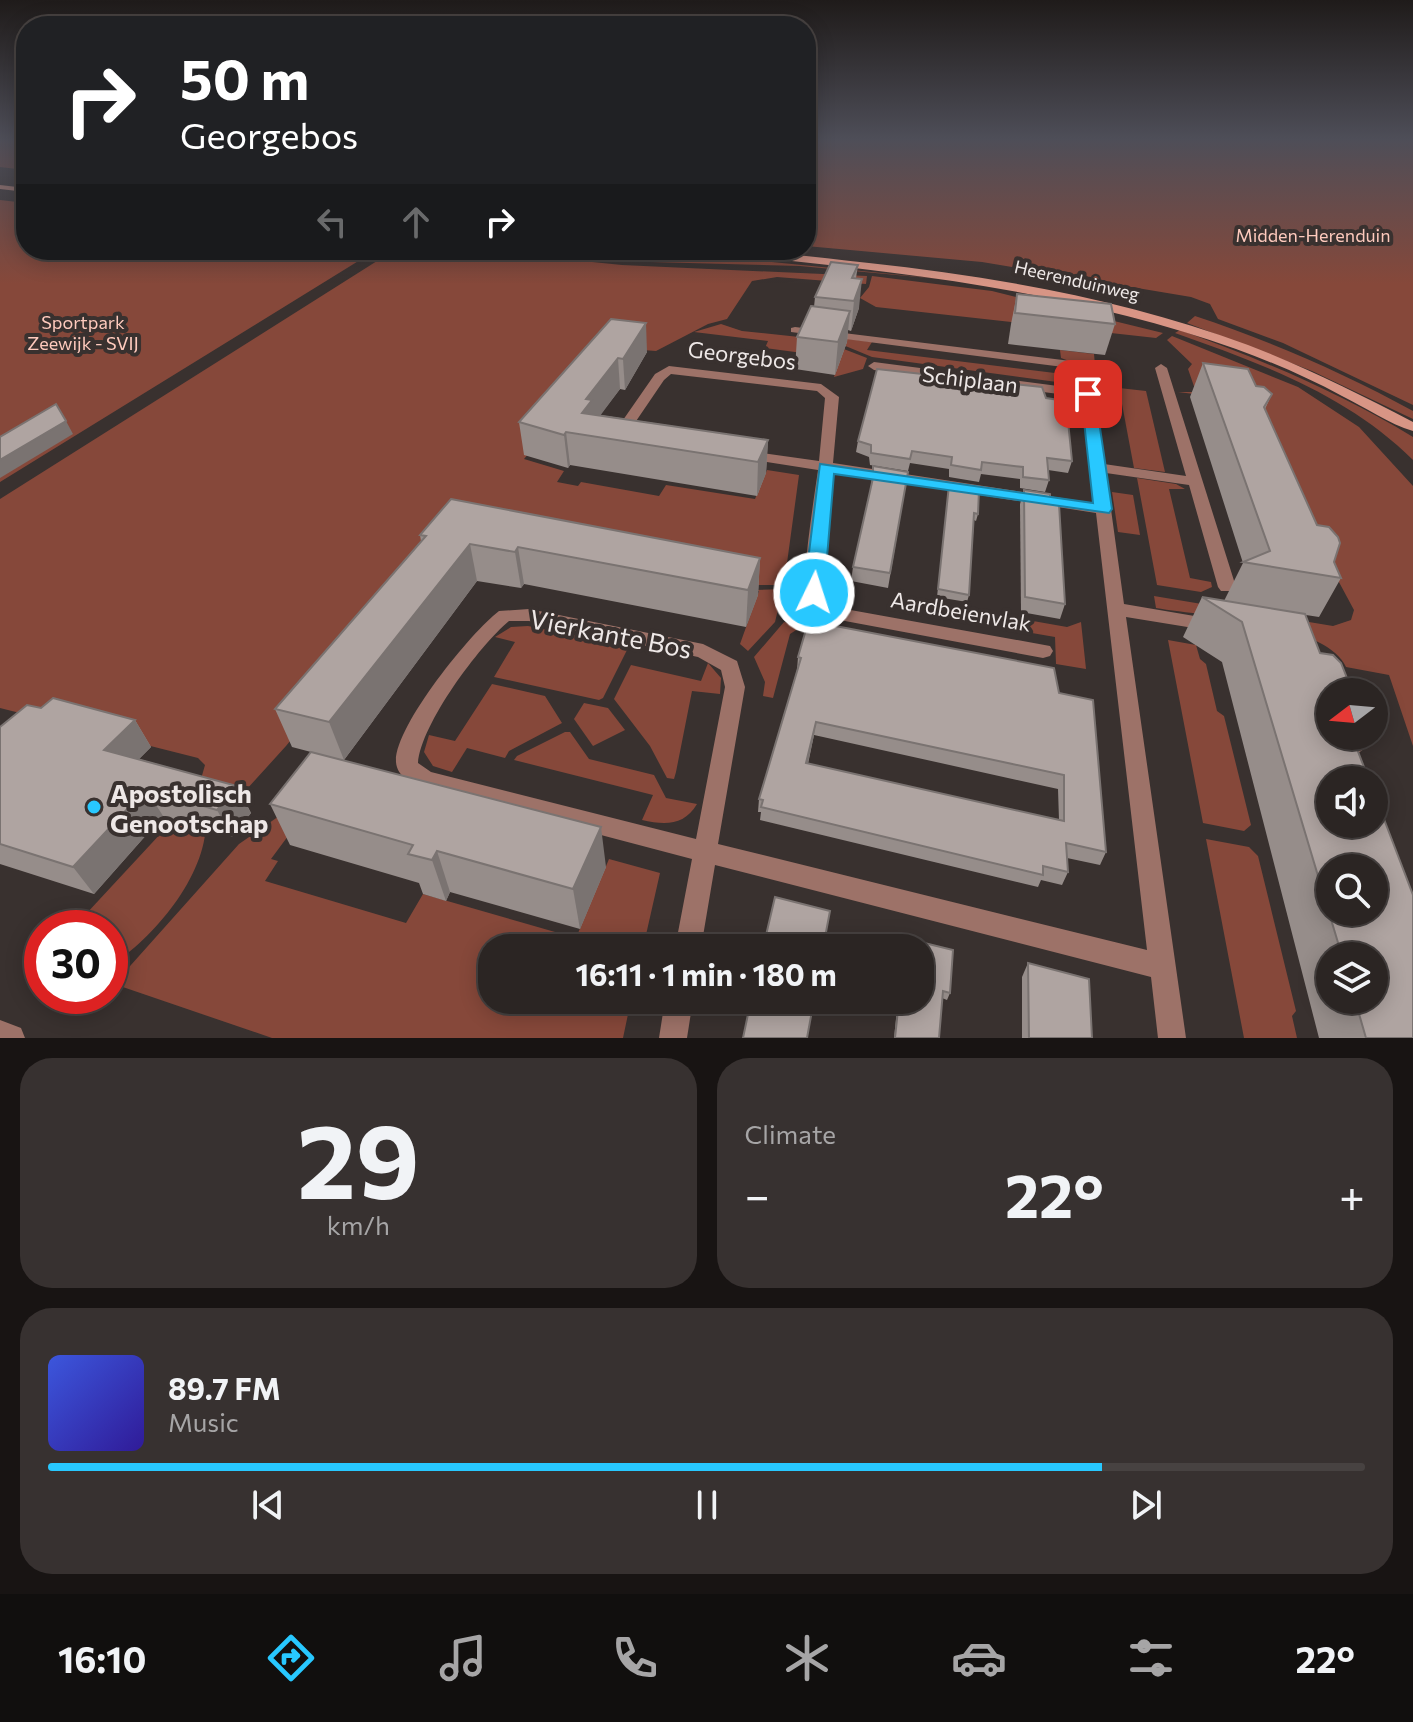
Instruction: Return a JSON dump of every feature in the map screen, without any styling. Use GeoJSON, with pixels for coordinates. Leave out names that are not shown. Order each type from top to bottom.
{"type":"FeatureCollection","features":[{"type":"Feature","properties":{"kind":"main road","name":"Heerenduinweg"},"geometry":{"type":"LineString","coordinates":[[811,260],[941,273],[1078,297],[1245,348],[1331,384],[1413,427]]}},
{"type":"Feature","properties":{"kind":"street"},"geometry":{"type":"LineString","coordinates":[[795,330],[1075,365],[1085,373],[1172,1038]]}},
{"type":"Feature","properties":{"kind":"street","name":"Schiplaan"},"geometry":{"type":"LineString","coordinates":[[874,366],[1088,394]]}},
{"type":"Feature","properties":{"kind":"street"},"geometry":{"type":"LineString","coordinates":[[1161,368],[1227,587]]}},
{"type":"Feature","properties":{"kind":"street","name":"Georgebos"},"geometry":{"type":"LineString","coordinates":[[637,436],[621,433],[659,377],[669,370],[810,385],[832,397],[826,468]]}},
{"type":"Feature","properties":{"kind":"street"},"geometry":{"type":"LineString","coordinates":[[732,452],[1103,509]]}},
{"type":"Feature","properties":{"kind":"street"},"geometry":{"type":"LineString","coordinates":[[1097,467],[1196,482]]}},
{"type":"Feature","properties":{"kind":"street","name":"Aardbeienvlak"},"geometry":{"type":"LineString","coordinates":[[826,468],[813,586],[814,593],[825,606],[845,615],[1043,651]]}},
{"type":"Feature","properties":{"kind":"street"},"geometry":{"type":"LineString","coordinates":[[1116,609],[1239,629]]}},
{"type":"Feature","properties":{"kind":"street","name":"Vierkante Bos"},"geometry":{"type":"LineString","coordinates":[[705,852],[735,687],[730,666],[714,654],[529,615],[505,615],[482,635],[409,742],[407,764],[426,780],[705,852],[1163,967]]}},
{"type":"Feature","properties":{"kind":"street"},"geometry":{"type":"LineString","coordinates":[[1342,766],[1338,756],[1346,750]]}},
{"type":"Feature","properties":{"kind":"street"},"geometry":{"type":"LineString","coordinates":[[690,934],[705,852]]}},
{"type":"Feature","properties":{"kind":"street"},"geometry":{"type":"LineString","coordinates":[[673,1038],[677,1014]]}},
{"type":"Feature","properties":{"kind":"street"},"geometry":{"type":"LineString","coordinates":[[0,1034],[11,1038]]}},
{"type":"Feature","properties":{"kind":"green space","name":"Midden-Herenduin"},"geometry":{"type":"Polygon","coordinates":[[[816,187],[1413,187],[1413,405],[1283,343],[1218,319],[1210,304],[1191,297],[982,262],[816,247],[816,187]]]}},
{"type":"Feature","properties":{"kind":"green space","name":"Sportpark Zeewijk - SVIJ"},"geometry":{"type":"Polygon","coordinates":[[[0,200],[16,202],[16,260],[360,260],[0,482],[0,200]]]}},
{"type":"Feature","properties":{"kind":"green space"},"geometry":{"type":"Polygon","coordinates":[[[378,260],[572,260],[867,276],[866,284],[777,277],[752,281],[727,319],[708,324],[656,351],[616,348],[524,459],[564,471],[557,482],[578,486],[581,482],[659,496],[666,485],[755,499],[767,470],[799,475],[784,585],[746,585],[459,534],[286,746],[218,821],[206,822],[204,843],[187,884],[160,922],[128,953],[128,910],[90,910],[189,803],[199,786],[205,765],[198,758],[0,708],[0,499],[378,260]]]}},
{"type":"Feature","properties":{"kind":"green space"},"geometry":{"type":"Polygon","coordinates":[[[629,260],[752,260],[961,281],[800,266],[629,260]]]}},
{"type":"Feature","properties":{"kind":"green space"},"geometry":{"type":"Polygon","coordinates":[[[872,276],[992,291],[1163,333],[1156,338],[876,307],[860,298],[869,287],[872,276]]]}},
{"type":"Feature","properties":{"kind":"green space"},"geometry":{"type":"Polygon","coordinates":[[[1195,316],[1333,371],[1413,411],[1413,419],[1312,371],[1187,323],[1195,316]]]}},
{"type":"Feature","properties":{"kind":"green space"},"geometry":{"type":"Polygon","coordinates":[[[721,324],[742,331],[818,339],[867,358],[863,369],[834,377],[840,358],[765,348],[768,341],[694,332],[721,324]]]}},
{"type":"Feature","properties":{"kind":"green space"},"geometry":{"type":"Polygon","coordinates":[[[1180,330],[1300,378],[1385,421],[1413,437],[1413,460],[1388,437],[1332,399],[1271,369],[1175,333],[1180,330]]]}},
{"type":"Feature","properties":{"kind":"green space"},"geometry":{"type":"Polygon","coordinates":[[[819,335],[872,342],[867,350],[1063,374],[1061,367],[1078,372],[1079,385],[872,357],[819,335]]]}},
{"type":"Feature","properties":{"kind":"green space"},"geometry":{"type":"Polygon","coordinates":[[[1172,336],[1298,387],[1359,427],[1413,486],[1413,746],[1389,675],[1346,667],[1334,652],[1315,640],[1290,631],[1156,608],[1154,596],[1333,626],[1351,620],[1354,610],[1241,400],[1178,392],[1196,392],[1188,369],[1192,364],[1167,340],[1172,336]]]}},
{"type":"Feature","properties":{"kind":"green space"},"geometry":{"type":"Polygon","coordinates":[[[1060,350],[1094,354],[1095,365],[1105,367],[1102,374],[1110,381],[1105,388],[1097,387],[1091,369],[1061,358],[1060,350]]]}},
{"type":"Feature","properties":{"kind":"green space"},"geometry":{"type":"Polygon","coordinates":[[[1119,388],[1146,391],[1165,472],[1134,468],[1119,388]]]}},
{"type":"Feature","properties":{"kind":"green space"},"geometry":{"type":"Polygon","coordinates":[[[1137,478],[1176,484],[1185,489],[1169,489],[1190,578],[1211,582],[1212,587],[1201,592],[1157,585],[1137,478]]]}},
{"type":"Feature","properties":{"kind":"green space"},"geometry":{"type":"Polygon","coordinates":[[[1112,492],[1133,495],[1140,535],[1118,532],[1112,492]]]}},
{"type":"Feature","properties":{"kind":"green space"},"geometry":{"type":"Polygon","coordinates":[[[783,589],[775,622],[748,651],[740,644],[759,591],[754,590],[783,589]]]}},
{"type":"Feature","properties":{"kind":"green space"},"geometry":{"type":"Polygon","coordinates":[[[970,610],[1067,627],[1081,622],[1086,669],[1056,664],[1055,637],[969,622],[970,610]]]}},
{"type":"Feature","properties":{"kind":"green space"},"geometry":{"type":"Polygon","coordinates":[[[784,622],[804,625],[790,634],[773,698],[763,696],[765,682],[754,657],[784,622]]]}},
{"type":"Feature","properties":{"kind":"green space"},"geometry":{"type":"Polygon","coordinates":[[[528,626],[629,646],[603,698],[599,700],[494,677],[515,642],[495,637],[511,627],[528,626]]]}},
{"type":"Feature","properties":{"kind":"green space"},"geometry":{"type":"Polygon","coordinates":[[[1168,640],[1196,645],[1200,659],[1206,664],[1217,711],[1224,716],[1251,825],[1244,831],[1203,823],[1168,640]]]}},
{"type":"Feature","properties":{"kind":"green space"},"geometry":{"type":"Polygon","coordinates":[[[708,663],[721,678],[720,694],[692,691],[674,779],[667,778],[650,746],[614,699],[631,665],[701,681],[708,663]]]}},
{"type":"Feature","properties":{"kind":"green space"},"geometry":{"type":"Polygon","coordinates":[[[492,684],[545,696],[562,723],[509,751],[505,758],[467,748],[452,772],[433,766],[424,752],[429,735],[455,741],[492,684]]]}},
{"type":"Feature","properties":{"kind":"green space"},"geometry":{"type":"Polygon","coordinates":[[[584,703],[608,708],[625,730],[593,746],[574,719],[584,703]]]}},
{"type":"Feature","properties":{"kind":"green space"},"geometry":{"type":"Polygon","coordinates":[[[570,732],[589,759],[654,775],[666,798],[697,804],[680,820],[658,823],[642,820],[653,795],[514,760],[570,732]]]}},
{"type":"Feature","properties":{"kind":"green space"},"geometry":{"type":"Polygon","coordinates":[[[328,782],[271,859],[278,861],[265,881],[406,923],[423,894],[562,934],[478,934],[478,1014],[628,1014],[623,1038],[272,1038],[128,989],[128,968],[239,844],[328,782]]]}},
{"type":"Feature","properties":{"kind":"green space"},"geometry":{"type":"Polygon","coordinates":[[[1206,839],[1249,847],[1258,856],[1296,1011],[1292,1016],[1297,1038],[1244,1038],[1206,839]]]}},
{"type":"Feature","properties":{"kind":"green space"},"geometry":{"type":"Polygon","coordinates":[[[609,859],[660,873],[646,934],[578,934],[609,859]]]}},
{"type":"Feature","properties":{"kind":"building"},"geometry":{"type":"Polygon","coordinates":[[[831,262],[858,265],[852,278],[862,279],[854,301],[815,297],[831,262]]]}},
{"type":"Feature","properties":{"kind":"building"},"geometry":{"type":"Polygon","coordinates":[[[1017,294],[1111,304],[1115,324],[1015,313],[1017,294]]]}},
{"type":"Feature","properties":{"kind":"building"},"geometry":{"type":"Polygon","coordinates":[[[811,306],[850,311],[838,342],[797,337],[811,306]]]}},
{"type":"Feature","properties":{"kind":"building"},"geometry":{"type":"Polygon","coordinates":[[[611,319],[646,323],[623,359],[618,358],[586,399],[592,400],[582,413],[768,440],[758,462],[566,432],[564,435],[519,422],[611,319]]]}},
{"type":"Feature","properties":{"kind":"building"},"geometry":{"type":"Polygon","coordinates":[[[1203,363],[1248,369],[1256,386],[1264,387],[1272,394],[1264,407],[1317,525],[1329,527],[1338,537],[1340,543],[1334,562],[1341,578],[1243,562],[1270,551],[1203,363]]]}},
{"type":"Feature","properties":{"kind":"building"},"geometry":{"type":"Polygon","coordinates":[[[877,369],[1042,387],[1046,398],[1066,401],[1072,461],[1047,458],[1049,480],[1023,477],[1023,467],[982,462],[981,470],[951,465],[952,457],[912,451],[910,459],[871,453],[871,445],[858,441],[877,369]]]}},
{"type":"Feature","properties":{"kind":"building"},"geometry":{"type":"Polygon","coordinates":[[[56,404],[66,421],[0,460],[0,437],[56,404]]]}},
{"type":"Feature","properties":{"kind":"building"},"geometry":{"type":"Polygon","coordinates":[[[873,466],[908,472],[890,573],[853,567],[873,466]]]}},
{"type":"Feature","properties":{"kind":"building"},"geometry":{"type":"Polygon","coordinates":[[[949,485],[979,490],[978,514],[974,513],[969,595],[938,589],[949,485]]]}},
{"type":"Feature","properties":{"kind":"building"},"geometry":{"type":"Polygon","coordinates":[[[1024,490],[1050,494],[1050,503],[1059,504],[1065,604],[1025,597],[1024,490]]]}},
{"type":"Feature","properties":{"kind":"building"},"geometry":{"type":"Polygon","coordinates":[[[451,499],[760,558],[748,590],[518,547],[515,552],[470,544],[329,722],[275,709],[426,536],[420,535],[451,499]]]}},
{"type":"Feature","properties":{"kind":"building"},"geometry":{"type":"Polygon","coordinates":[[[1202,597],[1305,614],[1320,653],[1333,655],[1341,663],[1347,678],[1316,678],[1316,750],[1357,750],[1364,766],[1316,766],[1316,838],[1388,838],[1388,830],[1413,895],[1413,1038],[1366,1038],[1359,1014],[1388,1014],[1388,942],[1338,942],[1333,926],[1388,926],[1388,854],[1316,854],[1316,869],[1242,622],[1202,597]]]}},
{"type":"Feature","properties":{"kind":"building"},"geometry":{"type":"Polygon","coordinates":[[[825,624],[1054,668],[1059,693],[1093,700],[1106,852],[1066,843],[1068,872],[1043,866],[1043,875],[761,807],[763,800],[759,799],[801,658],[798,657],[807,626],[824,629],[825,624]],[[816,722],[806,763],[1064,821],[1064,775],[816,722]]]}},
{"type":"Feature","properties":{"kind":"building","name":"Apostolisch Genootschap"},"geometry":{"type":"Polygon","coordinates":[[[53,698],[135,720],[104,750],[237,786],[217,810],[146,789],[73,867],[0,844],[0,727],[27,705],[41,708],[53,698]]]}},
{"type":"Feature","properties":{"kind":"building"},"geometry":{"type":"Polygon","coordinates":[[[311,752],[601,827],[573,889],[437,851],[432,860],[408,854],[413,845],[270,804],[311,752]]]}},
{"type":"Feature","properties":{"kind":"building"},"geometry":{"type":"Polygon","coordinates":[[[775,897],[830,911],[826,934],[766,934],[775,897]]]}},
{"type":"Feature","properties":{"kind":"building"},"geometry":{"type":"Polygon","coordinates":[[[934,945],[953,950],[950,993],[943,991],[939,1038],[895,1038],[898,1014],[934,1014],[934,945]]]}},
{"type":"Feature","properties":{"kind":"building"},"geometry":{"type":"Polygon","coordinates":[[[1028,963],[1089,979],[1092,1038],[1029,1038],[1028,963]]]}},
{"type":"Feature","properties":{"kind":"building"},"geometry":{"type":"Polygon","coordinates":[[[748,1014],[811,1014],[807,1038],[743,1038],[748,1014]]]}},
{"type":"Feature","properties":{"kind":"place","name":"Apostolisch Genootschap"},"geometry":{"type":"Point","coordinates":[94,807]}},
{"type":"Feature","properties":{"kind":"route"},"geometry":{"type":"LineString","coordinates":[[814,593],[826,468],[1103,509],[1088,394]]}}]}
